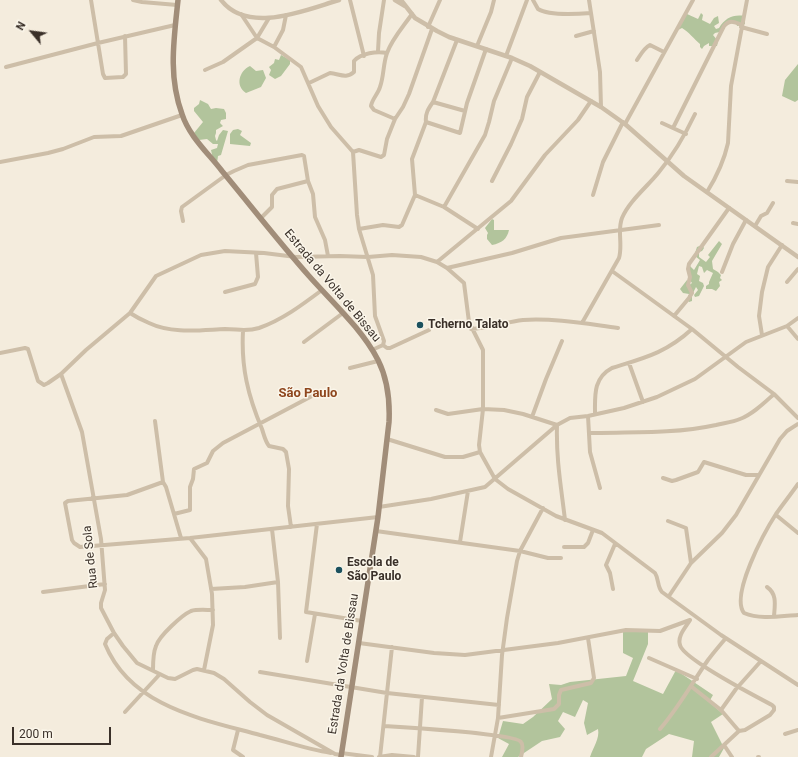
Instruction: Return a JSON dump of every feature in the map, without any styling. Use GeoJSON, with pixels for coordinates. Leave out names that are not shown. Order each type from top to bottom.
{"type":"FeatureCollection","features":[{"type":"Feature","properties":{"kind":"main road","name":"Estrada da Volta de Bissau"},"geometry":{"type":"LineString","coordinates":[[178,3],[175,25],[173,72],[175,91],[182,115],[190,130],[293,257],[343,313],[372,350],[386,381],[389,397],[388,439],[376,531],[340,755]]}},
{"type":"Feature","properties":{"kind":"street"},"geometry":{"type":"LineString","coordinates":[[91,0],[105,78],[122,77],[126,74],[125,36]]}},
{"type":"Feature","properties":{"kind":"street"},"geometry":{"type":"LineString","coordinates":[[133,0],[142,2],[178,3]]}},
{"type":"Feature","properties":{"kind":"street"},"geometry":{"type":"LineString","coordinates":[[220,0],[241,14],[253,17],[269,18],[286,15],[339,0]]}},
{"type":"Feature","properties":{"kind":"street"},"geometry":{"type":"LineString","coordinates":[[350,0],[364,56]]}},
{"type":"Feature","properties":{"kind":"street"},"geometry":{"type":"LineString","coordinates":[[378,51],[384,0]]}},
{"type":"Feature","properties":{"kind":"street"},"geometry":{"type":"LineString","coordinates":[[395,0],[405,6]]}},
{"type":"Feature","properties":{"kind":"street"},"geometry":{"type":"LineString","coordinates":[[401,0],[412,14],[430,28],[456,40],[512,58],[540,72],[601,107],[624,123],[667,162],[798,257]]}},
{"type":"Feature","properties":{"kind":"street"},"geometry":{"type":"LineString","coordinates":[[353,152],[359,150],[381,157],[383,156],[387,139],[395,119],[409,94],[440,0]]}},
{"type":"Feature","properties":{"kind":"street"},"geometry":{"type":"LineString","coordinates":[[477,46],[491,12],[494,0]]}},
{"type":"Feature","properties":{"kind":"street"},"geometry":{"type":"LineString","coordinates":[[506,56],[527,0]]}},
{"type":"Feature","properties":{"kind":"street"},"geometry":{"type":"LineString","coordinates":[[533,0],[538,9],[544,12],[570,14],[591,13]]}},
{"type":"Feature","properties":{"kind":"street"},"geometry":{"type":"LineString","coordinates":[[589,0],[600,72],[601,107]]}},
{"type":"Feature","properties":{"kind":"street"},"geometry":{"type":"LineString","coordinates":[[593,195],[603,162],[693,0]]}},
{"type":"Feature","properties":{"kind":"street"},"geometry":{"type":"LineString","coordinates":[[707,192],[718,173],[728,143],[731,86],[747,0]]}},
{"type":"Feature","properties":{"kind":"street"},"geometry":{"type":"LineString","coordinates":[[241,14],[257,38],[274,47],[298,64],[303,71],[318,106],[331,127],[353,152],[359,229],[373,275],[375,288],[375,316],[384,341],[383,345]]}},
{"type":"Feature","properties":{"kind":"street"},"geometry":{"type":"LineString","coordinates":[[395,119],[374,110],[371,103],[378,94],[382,83],[387,53],[412,14]]}},
{"type":"Feature","properties":{"kind":"street"},"geometry":{"type":"LineString","coordinates":[[274,47],[283,30],[286,15]]}},
{"type":"Feature","properties":{"kind":"street"},"geometry":{"type":"LineString","coordinates":[[205,70],[223,62],[257,38],[269,18]]}},
{"type":"Feature","properties":{"kind":"street"},"geometry":{"type":"LineString","coordinates":[[673,128],[724,26],[728,22],[732,21],[742,26],[767,34]]}},
{"type":"Feature","properties":{"kind":"street"},"geometry":{"type":"LineString","coordinates":[[6,67],[125,36],[175,25]]}},
{"type":"Feature","properties":{"kind":"street"},"geometry":{"type":"LineString","coordinates":[[576,36],[594,31]]}},
{"type":"Feature","properties":{"kind":"street"},"geometry":{"type":"LineString","coordinates":[[359,229],[383,225],[399,227],[402,225],[415,194],[412,159],[426,122],[427,109],[433,102],[456,40]]}},
{"type":"Feature","properties":{"kind":"street"},"geometry":{"type":"LineString","coordinates":[[637,60],[646,47],[650,45],[664,52]]}},
{"type":"Feature","properties":{"kind":"street"},"geometry":{"type":"LineString","coordinates":[[426,122],[460,133],[465,111],[486,49]]}},
{"type":"Feature","properties":{"kind":"street"},"geometry":{"type":"LineString","coordinates":[[308,84],[330,73],[342,76],[352,74],[354,72],[354,61],[357,58],[378,51],[387,53]]}},
{"type":"Feature","properties":{"kind":"street"},"geometry":{"type":"LineString","coordinates":[[444,207],[485,135],[494,101],[512,58]]}},
{"type":"Feature","properties":{"kind":"street"},"geometry":{"type":"LineString","coordinates":[[492,181],[518,130],[527,97],[540,72]]}},
{"type":"Feature","properties":{"kind":"street"},"geometry":{"type":"LineString","coordinates":[[437,262],[512,201],[545,155],[578,120],[591,101]]}},
{"type":"Feature","properties":{"kind":"street"},"geometry":{"type":"LineString","coordinates":[[433,102],[465,111]]}},
{"type":"Feature","properties":{"kind":"street"},"geometry":{"type":"LineString","coordinates":[[582,323],[612,271],[620,253],[620,230],[624,214],[667,162],[686,134],[695,114]]}},
{"type":"Feature","properties":{"kind":"street"},"geometry":{"type":"LineString","coordinates":[[0,162],[48,154],[94,137],[121,136],[182,115]]}},
{"type":"Feature","properties":{"kind":"street"},"geometry":{"type":"LineString","coordinates":[[662,123],[686,134]]}},
{"type":"Feature","properties":{"kind":"street"},"geometry":{"type":"LineString","coordinates":[[183,221],[181,211],[182,207],[226,175],[248,165],[302,155],[304,156],[308,181],[313,194],[315,217],[325,240],[328,256]]}},
{"type":"Feature","properties":{"kind":"street"},"geometry":{"type":"LineString","coordinates":[[261,218],[272,207],[272,195],[277,189],[308,181]]}},
{"type":"Feature","properties":{"kind":"street"},"geometry":{"type":"LineString","coordinates":[[787,181],[798,182]]}},
{"type":"Feature","properties":{"kind":"street"},"geometry":{"type":"LineString","coordinates":[[415,194],[444,207],[478,229]]}},
{"type":"Feature","properties":{"kind":"street"},"geometry":{"type":"LineString","coordinates":[[754,226],[761,216],[767,214],[773,203]]}},
{"type":"Feature","properties":{"kind":"street"},"geometry":{"type":"LineString","coordinates":[[674,316],[692,293],[688,285],[690,277],[688,269],[689,264],[729,208]]}},
{"type":"Feature","properties":{"kind":"street"},"geometry":{"type":"LineString","coordinates":[[722,272],[733,244],[746,220]]}},
{"type":"Feature","properties":{"kind":"street"},"geometry":{"type":"LineString","coordinates":[[447,268],[512,253],[554,239],[659,225]]}},
{"type":"Feature","properties":{"kind":"street"},"geometry":{"type":"LineString","coordinates":[[762,335],[759,316],[762,292],[768,267],[782,245]]}},
{"type":"Feature","properties":{"kind":"street"},"geometry":{"type":"LineString","coordinates":[[0,353],[25,348],[28,349],[38,382],[44,385],[61,374],[86,350],[130,313],[156,276],[201,255],[214,252],[225,250],[293,257],[368,257],[392,255],[421,257],[437,262],[447,268],[464,283],[466,307],[472,329],[483,350],[483,409],[480,452],[495,479],[508,489],[565,520],[602,533],[655,573],[660,589],[669,596],[760,662],[798,685]]}},
{"type":"Feature","properties":{"kind":"street"},"geometry":{"type":"LineString","coordinates":[[225,292],[255,284],[258,277],[256,253]]}},
{"type":"Feature","properties":{"kind":"street"},"geometry":{"type":"LineString","coordinates":[[787,282],[798,269]]}},
{"type":"Feature","properties":{"kind":"street"},"geometry":{"type":"LineString","coordinates":[[612,271],[692,329],[774,394],[798,418]]}},
{"type":"Feature","properties":{"kind":"street"},"geometry":{"type":"LineString","coordinates":[[130,313],[150,324],[164,328],[186,331],[243,331],[261,327],[278,319],[301,306],[322,290]]}},
{"type":"Feature","properties":{"kind":"street"},"geometry":{"type":"LineString","coordinates":[[304,342],[343,313]]}},
{"type":"Feature","properties":{"kind":"street"},"geometry":{"type":"LineString","coordinates":[[379,507],[431,499],[485,487],[557,425],[570,418],[588,416],[643,402],[685,384],[707,371],[740,345],[787,326],[798,318]]}},
{"type":"Feature","properties":{"kind":"street"},"geometry":{"type":"LineString","coordinates":[[472,329],[522,320],[559,320],[618,328]]}},
{"type":"Feature","properties":{"kind":"street"},"geometry":{"type":"LineString","coordinates":[[787,326],[798,339]]}},
{"type":"Feature","properties":{"kind":"street"},"geometry":{"type":"LineString","coordinates":[[595,414],[596,387],[598,381],[609,370],[648,357],[672,346],[692,329]]}},
{"type":"Feature","properties":{"kind":"street"},"geometry":{"type":"LineString","coordinates":[[383,345],[390,348],[429,330]]}},
{"type":"Feature","properties":{"kind":"street"},"geometry":{"type":"LineString","coordinates":[[243,331],[242,352],[244,370],[249,394],[259,424],[269,446],[283,449],[286,452],[289,469],[288,506],[291,527]]}},
{"type":"Feature","properties":{"kind":"street"},"geometry":{"type":"LineString","coordinates":[[532,417],[562,341]]}},
{"type":"Feature","properties":{"kind":"street"},"geometry":{"type":"LineString","coordinates":[[372,350],[383,345]]}},
{"type":"Feature","properties":{"kind":"street"},"geometry":{"type":"LineString","coordinates":[[350,368],[378,361]]}},
{"type":"Feature","properties":{"kind":"street"},"geometry":{"type":"LineString","coordinates":[[629,364],[643,402]]}},
{"type":"Feature","properties":{"kind":"street","name":"Rua de Sola"},"geometry":{"type":"LineString","coordinates":[[61,374],[82,432],[102,546],[105,584],[101,608],[114,633],[138,663],[145,668],[153,670],[168,678],[175,679],[193,670],[204,670]]}},
{"type":"Feature","properties":{"kind":"street"},"geometry":{"type":"LineString","coordinates":[[589,433],[666,431],[689,429],[733,421],[748,415],[774,394]]}},
{"type":"Feature","properties":{"kind":"street"},"geometry":{"type":"LineString","coordinates":[[174,514],[190,510],[190,486],[193,479],[194,469],[207,463],[211,453],[222,442],[312,396]]}},
{"type":"Feature","properties":{"kind":"street"},"geometry":{"type":"LineString","coordinates":[[436,410],[448,414],[483,409],[514,412],[557,425]]}},
{"type":"Feature","properties":{"kind":"street"},"geometry":{"type":"LineString","coordinates":[[588,416],[590,457],[600,488]]}},
{"type":"Feature","properties":{"kind":"street"},"geometry":{"type":"LineString","coordinates":[[155,421],[163,482],[166,487],[181,538]]}},
{"type":"Feature","properties":{"kind":"street"},"geometry":{"type":"LineString","coordinates":[[669,596],[691,563],[729,525],[747,497],[758,475],[780,439],[787,431],[798,424]]}},
{"type":"Feature","properties":{"kind":"street"},"geometry":{"type":"LineString","coordinates":[[557,425],[556,446],[558,477],[565,520]]}},
{"type":"Feature","properties":{"kind":"street"},"geometry":{"type":"LineString","coordinates":[[388,439],[445,457],[463,458],[480,452]]}},
{"type":"Feature","properties":{"kind":"street"},"geometry":{"type":"LineString","coordinates":[[663,478],[672,481],[698,472],[704,462],[746,475],[758,475]]}},
{"type":"Feature","properties":{"kind":"street"},"geometry":{"type":"LineString","coordinates":[[163,482],[135,493],[68,501],[65,503],[72,540],[77,546],[80,547],[102,546],[190,538],[378,517]]}},
{"type":"Feature","properties":{"kind":"street"},"geometry":{"type":"LineString","coordinates":[[798,484],[776,514],[759,545],[748,569],[742,591],[741,605],[744,613],[749,615],[798,615]]}},
{"type":"Feature","properties":{"kind":"street"},"geometry":{"type":"LineString","coordinates":[[460,542],[468,491]]}},
{"type":"Feature","properties":{"kind":"street"},"geometry":{"type":"LineString","coordinates":[[491,757],[498,718],[503,650],[509,606],[520,551],[543,508]]}},
{"type":"Feature","properties":{"kind":"street"},"geometry":{"type":"LineString","coordinates":[[776,514],[798,533]]}},
{"type":"Feature","properties":{"kind":"street"},"geometry":{"type":"LineString","coordinates":[[668,521],[686,528],[691,563]]}},
{"type":"Feature","properties":{"kind":"street"},"geometry":{"type":"LineString","coordinates":[[317,524],[305,610],[306,612],[315,614],[362,621]]}},
{"type":"Feature","properties":{"kind":"street"},"geometry":{"type":"LineString","coordinates":[[272,529],[278,582],[280,638]]}},
{"type":"Feature","properties":{"kind":"street"},"geometry":{"type":"LineString","coordinates":[[564,547],[584,547],[588,544],[593,530]]}},
{"type":"Feature","properties":{"kind":"street"},"geometry":{"type":"LineString","coordinates":[[376,531],[520,551],[548,558],[562,558]]}},
{"type":"Feature","properties":{"kind":"street"},"geometry":{"type":"LineString","coordinates":[[190,538],[206,559],[211,589],[213,610],[212,630],[204,670],[214,673],[224,679],[267,715],[340,755]]}},
{"type":"Feature","properties":{"kind":"street"},"geometry":{"type":"LineString","coordinates":[[613,589],[610,573],[606,565],[615,544]]}},
{"type":"Feature","properties":{"kind":"street"},"geometry":{"type":"LineString","coordinates":[[211,589],[245,587],[278,582]]}},
{"type":"Feature","properties":{"kind":"street"},"geometry":{"type":"LineString","coordinates":[[43,592],[105,584]]}},
{"type":"Feature","properties":{"kind":"street"},"geometry":{"type":"LineString","coordinates":[[767,587],[772,590],[775,597],[774,616]]}},
{"type":"Feature","properties":{"kind":"street"},"geometry":{"type":"LineString","coordinates":[[153,670],[155,649],[162,637],[190,612],[196,610],[213,610]]}},
{"type":"Feature","properties":{"kind":"street"},"geometry":{"type":"LineString","coordinates":[[308,661],[315,614]]}},
{"type":"Feature","properties":{"kind":"street"},"geometry":{"type":"LineString","coordinates":[[693,614],[681,635],[679,645],[684,652],[704,666],[774,707],[774,710],[770,715],[745,730],[740,731],[711,757]]}},
{"type":"Feature","properties":{"kind":"street"},"geometry":{"type":"LineString","coordinates":[[358,643],[451,655],[478,654],[558,643],[626,630],[660,631],[690,620]]}},
{"type":"Feature","properties":{"kind":"street"},"geometry":{"type":"LineString","coordinates":[[114,633],[105,642],[108,651],[124,674],[144,691],[166,706],[238,730],[258,734],[299,746],[340,755],[372,757]]}},
{"type":"Feature","properties":{"kind":"street"},"geometry":{"type":"LineString","coordinates":[[498,718],[554,709],[559,704],[559,695],[561,690],[591,683],[594,678],[588,638]]}},
{"type":"Feature","properties":{"kind":"street"},"geometry":{"type":"LineString","coordinates":[[660,729],[670,718],[692,687],[704,666],[726,638]]}},
{"type":"Feature","properties":{"kind":"street"},"geometry":{"type":"LineString","coordinates":[[392,647],[380,757],[392,755],[414,757]]}},
{"type":"Feature","properties":{"kind":"street"},"geometry":{"type":"LineString","coordinates":[[649,658],[697,679]]}},
{"type":"Feature","properties":{"kind":"street"},"geometry":{"type":"LineString","coordinates":[[721,710],[738,686],[760,662]]}},
{"type":"Feature","properties":{"kind":"street"},"geometry":{"type":"LineString","coordinates":[[260,672],[387,693],[499,704]]}},
{"type":"Feature","properties":{"kind":"street"},"geometry":{"type":"LineString","coordinates":[[125,712],[160,674]]}},
{"type":"Feature","properties":{"kind":"street"},"geometry":{"type":"LineString","coordinates":[[692,687],[721,710],[740,731]]}},
{"type":"Feature","properties":{"kind":"street"},"geometry":{"type":"LineString","coordinates":[[418,757],[422,697]]}},
{"type":"Feature","properties":{"kind":"street"},"geometry":{"type":"LineString","coordinates":[[384,726],[495,735],[520,740],[522,745],[521,757]]}},
{"type":"Feature","properties":{"kind":"street"},"geometry":{"type":"LineString","coordinates":[[238,730],[233,750],[243,757]]}},
{"type":"Feature","properties":{"kind":"street"},"geometry":{"type":"LineString","coordinates":[[785,734],[798,730]]}},
{"type":"Feature","properties":{"kind":"street"},"geometry":{"type":"LineString","coordinates":[[724,745],[732,757]]}},
{"type":"Feature","properties":{"kind":"green space"},"geometry":{"type":"Polygon","coordinates":[[[701,13],[703,15],[702,20],[710,24],[714,18],[718,16],[719,23],[714,26],[716,29],[719,28],[727,19],[733,16],[745,16],[745,24],[737,26],[736,22],[726,25],[722,31],[713,35],[718,41],[717,46],[709,46],[709,43],[702,49],[700,44],[687,31],[682,28],[678,30],[679,22],[687,14],[698,19],[701,13]]]}},
{"type":"Feature","properties":{"kind":"green space"},"geometry":{"type":"Polygon","coordinates":[[[281,55],[290,60],[290,64],[281,76],[275,79],[269,75],[271,70],[269,67],[274,63],[275,59],[279,60],[281,55]]]}},
{"type":"Feature","properties":{"kind":"green space"},"geometry":{"type":"Polygon","coordinates":[[[798,64],[798,100],[795,102],[782,96],[785,80],[798,64]]]}},
{"type":"Feature","properties":{"kind":"green space"},"geometry":{"type":"Polygon","coordinates":[[[250,66],[256,71],[263,70],[266,78],[261,87],[246,93],[240,87],[240,79],[243,71],[250,66]]]}},
{"type":"Feature","properties":{"kind":"green space"},"geometry":{"type":"Polygon","coordinates":[[[200,100],[208,104],[211,109],[224,109],[226,113],[226,119],[221,120],[220,123],[223,126],[216,130],[215,136],[217,141],[223,130],[228,131],[221,155],[218,156],[217,163],[213,159],[211,150],[217,148],[218,144],[213,144],[207,139],[199,140],[194,133],[203,122],[194,111],[194,108],[199,104],[200,100]]]}},
{"type":"Feature","properties":{"kind":"green space"},"geometry":{"type":"Polygon","coordinates":[[[238,129],[242,131],[240,135],[251,143],[250,146],[230,144],[230,134],[233,130],[238,129]]]}},
{"type":"Feature","properties":{"kind":"green space"},"geometry":{"type":"Polygon","coordinates":[[[492,219],[494,220],[494,230],[509,230],[504,240],[492,245],[487,239],[488,233],[485,228],[492,219]]]}},
{"type":"Feature","properties":{"kind":"green space"},"geometry":{"type":"Polygon","coordinates":[[[719,241],[722,244],[712,261],[713,269],[721,275],[720,278],[722,280],[719,282],[720,286],[716,291],[706,289],[706,286],[709,284],[713,273],[707,270],[704,273],[702,267],[699,266],[697,274],[700,276],[699,281],[703,283],[704,286],[699,296],[695,297],[694,295],[698,290],[696,287],[692,295],[692,301],[689,302],[687,299],[689,294],[683,293],[680,289],[687,280],[688,286],[692,283],[689,279],[689,265],[694,270],[700,260],[695,256],[697,247],[702,245],[704,248],[699,252],[699,257],[706,262],[710,257],[708,255],[719,241]]]}},
{"type":"Feature","properties":{"kind":"green space"},"geometry":{"type":"Polygon","coordinates":[[[648,630],[648,644],[633,681],[663,694],[676,670],[713,695],[709,702],[723,714],[711,722],[724,748],[719,757],[692,757],[694,741],[669,734],[646,749],[642,757],[590,757],[597,739],[598,729],[587,735],[584,723],[588,703],[583,700],[575,717],[563,712],[558,721],[565,729],[560,737],[542,741],[518,757],[502,757],[509,744],[498,738],[503,721],[523,724],[533,717],[552,699],[549,684],[561,685],[570,682],[626,676],[633,658],[623,653],[623,632],[648,630]]]}},
{"type":"Feature","properties":{"kind":"place","name":"Tcherno Talato"},"geometry":{"type":"Point","coordinates":[420,325]}},
{"type":"Feature","properties":{"kind":"place","name":"Escola de São Paulo"},"geometry":{"type":"Point","coordinates":[339,570]}},
{"type":"Feature","properties":{"kind":"district","name":"São Paulo"},"geometry":{"type":"Point","coordinates":[308,394]}}]}
